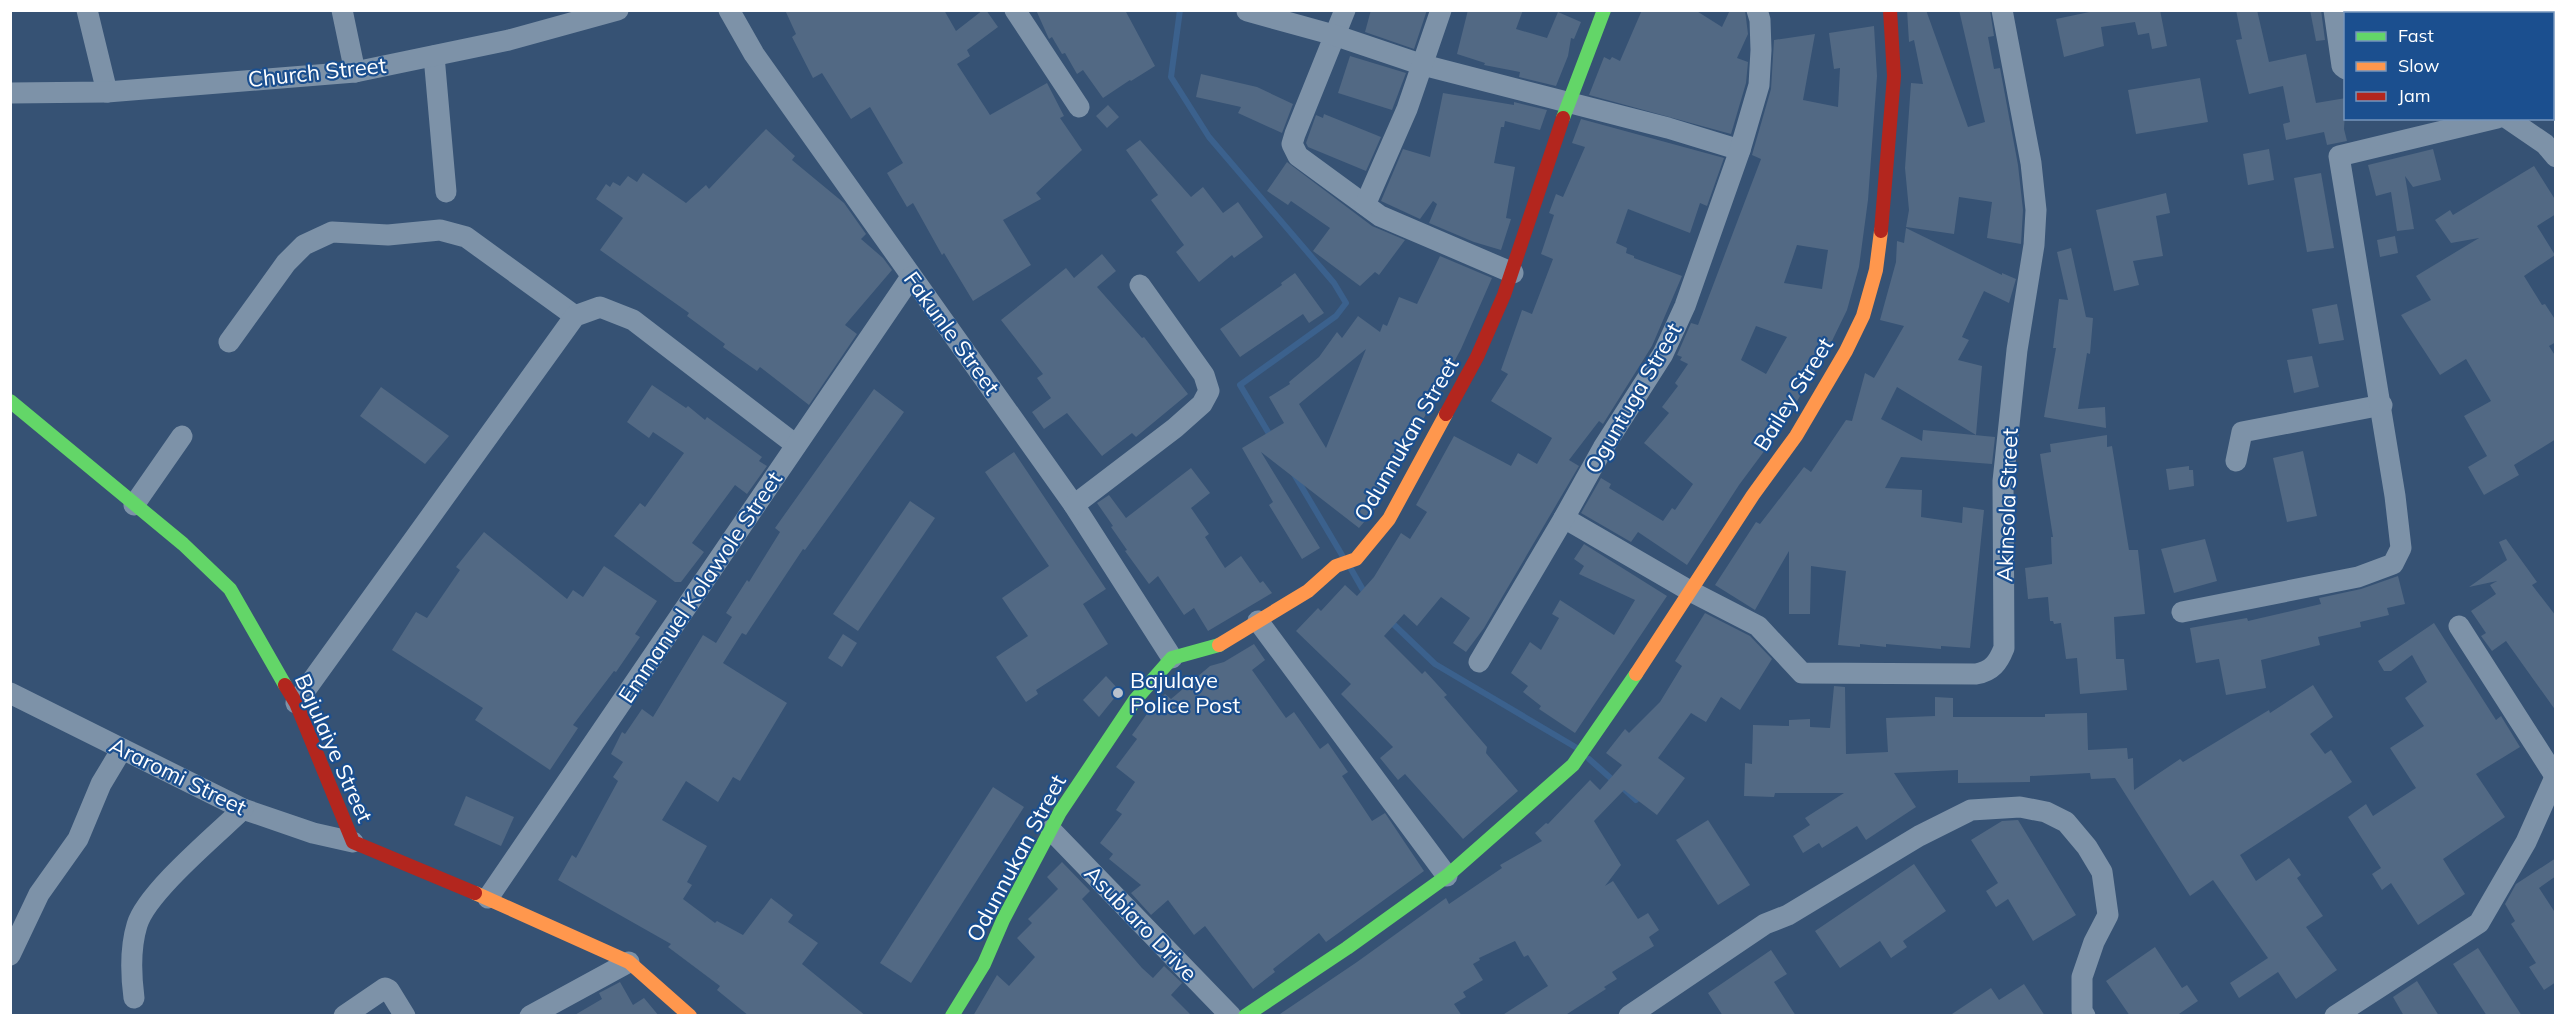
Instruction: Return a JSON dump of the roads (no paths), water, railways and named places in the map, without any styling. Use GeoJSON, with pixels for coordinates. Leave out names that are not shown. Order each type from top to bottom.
{"type":"FeatureCollection","features":[{"type":"Feature","properties":{"kind":"street"},"geometry":{"type":"LineString","coordinates":[[87,10],[107,92]]}},
{"type":"Feature","properties":{"kind":"street"},"geometry":{"type":"LineString","coordinates":[[342,10],[355,72]]}},
{"type":"Feature","properties":{"kind":"street","name":"Church Street"},"geometry":{"type":"LineString","coordinates":[[10,93],[107,92],[355,72],[510,40],[618,10]]}},
{"type":"Feature","properties":{"kind":"street","name":"Fakunle Street"},"geometry":{"type":"LineString","coordinates":[[729,10],[754,54],[1074,505],[1172,658]]}},
{"type":"Feature","properties":{"kind":"street"},"geometry":{"type":"LineString","coordinates":[[1015,10],[1079,107]]}},
{"type":"Feature","properties":{"kind":"street"},"geometry":{"type":"LineString","coordinates":[[1345,10],[1292,144],[1298,156],[1380,216],[1513,273]]}},
{"type":"Feature","properties":{"kind":"street"},"geometry":{"type":"LineString","coordinates":[[1365,205],[1407,109],[1441,10]]}},
{"type":"Feature","properties":{"kind":"street","name":"Odunnukan Street"},"geometry":{"type":"LineString","coordinates":[[952,1016],[984,964],[1003,920],[1060,812],[1135,700],[1172,658],[1215,647],[1308,591],[1336,566],[1356,559],[1389,519],[1477,357],[1513,273],[1568,102],[1604,10]]}},
{"type":"Feature","properties":{"kind":"street","name":"Oguntuga Street"},"geometry":{"type":"LineString","coordinates":[[1479,662],[1603,448],[1663,354],[1685,306],[1740,150],[1759,85],[1761,40],[1757,10]]}},
{"type":"Feature","properties":{"kind":"street","name":"Bailey Street"},"geometry":{"type":"LineString","coordinates":[[1245,1016],[1347,948],[1447,876],[1573,765],[1621,698],[1753,495],[1796,436],[1846,351],[1863,316],[1876,270],[1885,202],[1894,76],[1890,10]]}},
{"type":"Feature","properties":{"kind":"street","name":"Akinsola Street"},"geometry":{"type":"LineString","coordinates":[[1564,518],[1690,591],[1758,626],[1802,673],[1976,674],[1986,672],[1998,663],[2004,648],[2003,481],[2017,350],[2034,244],[2036,210],[2031,163],[2002,10]]}},
{"type":"Feature","properties":{"kind":"street"},"geometry":{"type":"LineString","coordinates":[[2334,10],[2344,68]]}},
{"type":"Feature","properties":{"kind":"street"},"geometry":{"type":"LineString","coordinates":[[1247,11],[1334,35],[1424,65],[1668,128],[1740,150]]}},
{"type":"Feature","properties":{"kind":"street"},"geometry":{"type":"LineString","coordinates":[[434,56],[446,192]]}},
{"type":"Feature","properties":{"kind":"street"},"geometry":{"type":"LineString","coordinates":[[2182,612],[2358,577],[2393,564],[2401,548],[2382,405],[2339,156],[2489,120]]}},
{"type":"Feature","properties":{"kind":"street"},"geometry":{"type":"LineString","coordinates":[[2510,120],[2545,144],[2556,157]]}},
{"type":"Feature","properties":{"kind":"street"},"geometry":{"type":"LineString","coordinates":[[228,342],[286,263],[304,245],[332,232],[388,235],[440,230],[466,237],[575,316]]}},
{"type":"Feature","properties":{"kind":"street","name":"Emmanuel Kolawole Street"},"geometry":{"type":"LineString","coordinates":[[488,898],[911,277]]}},
{"type":"Feature","properties":{"kind":"street"},"geometry":{"type":"LineString","coordinates":[[1074,505],[1175,428],[1202,404],[1209,391],[1204,375],[1140,285]]}},
{"type":"Feature","properties":{"kind":"street"},"geometry":{"type":"LineString","coordinates":[[296,703],[575,316],[600,307],[633,320],[796,445]]}},
{"type":"Feature","properties":{"kind":"street","name":"Bajulaiye Street"},"geometry":{"type":"LineString","coordinates":[[10,401],[183,544],[230,590],[296,703],[353,842],[488,898],[629,962],[690,1016]]}},
{"type":"Feature","properties":{"kind":"street"},"geometry":{"type":"LineString","coordinates":[[2236,461],[2242,432],[2382,405]]}},
{"type":"Feature","properties":{"kind":"street"},"geometry":{"type":"LineString","coordinates":[[134,505],[182,436]]}},
{"type":"Feature","properties":{"kind":"street"},"geometry":{"type":"LineString","coordinates":[[1257,621],[1447,876]]}},
{"type":"Feature","properties":{"kind":"street"},"geometry":{"type":"LineString","coordinates":[[2335,1016],[2479,924],[2526,842],[2555,776],[2459,626]]}},
{"type":"Feature","properties":{"kind":"street","name":"Araromi Street"},"geometry":{"type":"LineString","coordinates":[[10,693],[243,809],[313,833],[353,842]]}},
{"type":"Feature","properties":{"kind":"street"},"geometry":{"type":"LineString","coordinates":[[10,955],[39,894],[78,840],[101,784],[122,749]]}},
{"type":"Feature","properties":{"kind":"street"},"geometry":{"type":"LineString","coordinates":[[1629,1016],[1765,924],[1788,915],[1919,836],[1971,810],[2020,807],[2046,813],[2066,822],[2087,847],[2102,872],[2108,915],[2094,942],[2082,977],[2082,1011],[2085,1016]]}},
{"type":"Feature","properties":{"kind":"street"},"geometry":{"type":"LineString","coordinates":[[134,998],[131,977],[133,953],[137,924],[142,915],[176,873],[243,809]]}},
{"type":"Feature","properties":{"kind":"street","name":"Asubiaro Drive"},"geometry":{"type":"LineString","coordinates":[[1051,830],[1231,1016]]}},
{"type":"Feature","properties":{"kind":"street"},"geometry":{"type":"LineString","coordinates":[[530,1016],[629,962]]}},
{"type":"Feature","properties":{"kind":"street"},"geometry":{"type":"LineString","coordinates":[[344,1016],[385,988],[389,990],[405,1016]]}},
{"type":"Feature","properties":{"kind":"waterway"},"geometry":{"type":"LineString","coordinates":[[1180,10],[1171,77],[1209,137],[1334,283],[1346,303],[1336,316],[1240,385],[1271,437]]}},
{"type":"Feature","properties":{"kind":"waterway"},"geometry":{"type":"LineString","coordinates":[[1294,474],[1342,555]]}},
{"type":"Feature","properties":{"kind":"waterway"},"geometry":{"type":"LineString","coordinates":[[1351,569],[1367,597]]}},
{"type":"Feature","properties":{"kind":"waterway"},"geometry":{"type":"LineString","coordinates":[[1388,619],[1435,664],[1577,748]]}},
{"type":"Feature","properties":{"kind":"waterway"},"geometry":{"type":"LineString","coordinates":[[1589,759],[1615,782]]}},
{"type":"Feature","properties":{"kind":"waterway"},"geometry":{"type":"LineString","coordinates":[[1623,788],[1636,800]]}},
{"type":"Feature","properties":{"kind":"place","name":"Bajulaye Police Post"},"geometry":{"type":"Point","coordinates":[1118,693]}}]}
